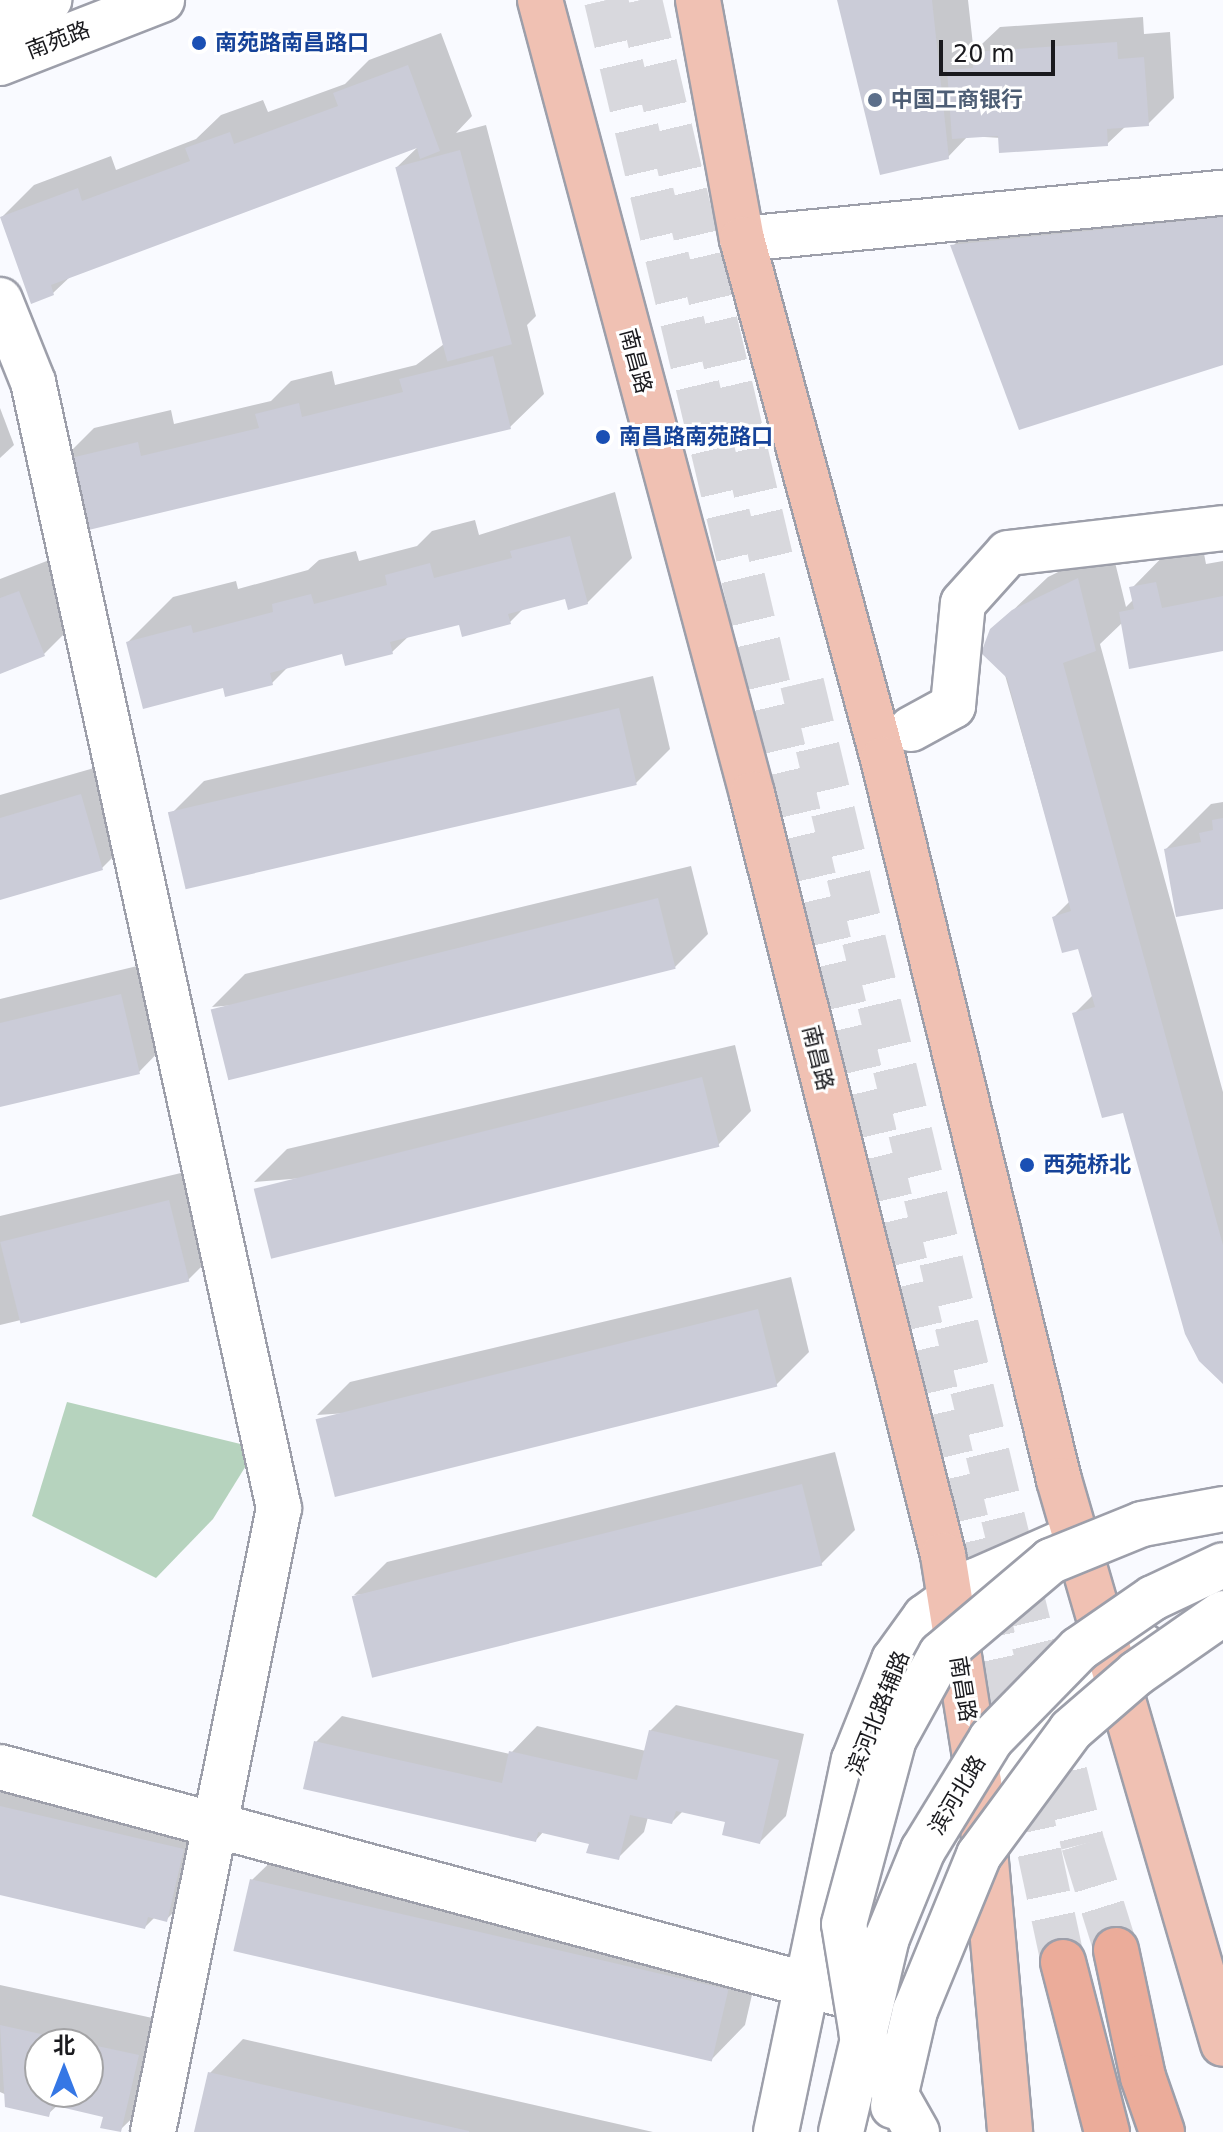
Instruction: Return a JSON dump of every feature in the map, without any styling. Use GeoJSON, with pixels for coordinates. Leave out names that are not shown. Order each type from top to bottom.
{"type":"FeatureCollection","features":[{"type":"Feature","properties":{"kind":"highway"},"geometry":{"type":"LineString","coordinates":[[1116,1950],[1143,2077],[1162,2132]]}},
{"type":"Feature","properties":{"kind":"highway"},"geometry":{"type":"LineString","coordinates":[[1063,1962],[1107,2132]]}},
{"type":"Feature","properties":{"kind":"main road","name":"南昌路"},"geometry":{"type":"LineString","coordinates":[[540,0],[752,794],[951,1598],[979,1783],[1010,2132]]}},
{"type":"Feature","properties":{"kind":"main road"},"geometry":{"type":"LineString","coordinates":[[698,0],[742,239],[883,759],[1059,1480],[1079,1536],[1223,2044]]}},
{"type":"Feature","properties":{"kind":"street","name":"南苑路"},"geometry":{"type":"LineString","coordinates":[[0,19],[49,0]]}},
{"type":"Feature","properties":{"kind":"street","name":"南苑路"},"geometry":{"type":"LineString","coordinates":[[0,63],[162,0]]}},
{"type":"Feature","properties":{"kind":"street"},"geometry":{"type":"LineString","coordinates":[[742,239],[1223,193]]}},
{"type":"Feature","properties":{"kind":"street"},"geometry":{"type":"LineString","coordinates":[[2,312],[36,395],[279,1508],[153,2132]]}},
{"type":"Feature","properties":{"kind":"street"},"geometry":{"type":"LineString","coordinates":[[911,729],[953,706],[963,603],[1008,553],[1223,528]]}},
{"type":"Feature","properties":{"kind":"street","name":"滨河北路辅路"},"geometry":{"type":"LineString","coordinates":[[776,2132],[854,1760],[894,1660],[925,1617],[975,1581],[1111,1521],[1223,1501]]}},
{"type":"Feature","properties":{"kind":"street"},"geometry":{"type":"LineString","coordinates":[[917,2132],[862,2035],[844,1924],[894,1739],[941,1654],[1051,1561],[1142,1524],[1223,1509]]}},
{"type":"Feature","properties":{"kind":"street","name":"滨河北路"},"geometry":{"type":"LineString","coordinates":[[841,2132],[887,1938],[923,1850],[991,1739],[1079,1649],[1153,1598],[1223,1565]]}},
{"type":"Feature","properties":{"kind":"street"},"geometry":{"type":"LineString","coordinates":[[887,2132],[915,2011],[979,1855],[1071,1730],[1137,1673],[1223,1613]]}},
{"type":"Feature","properties":{"kind":"street"},"geometry":{"type":"LineString","coordinates":[[865,2132],[886,2006],[923,1890],[979,1783],[1114,1659],[1223,1622]]}},
{"type":"Feature","properties":{"kind":"street"},"geometry":{"type":"LineString","coordinates":[[0,1767],[886,2006]]}},
{"type":"Feature","properties":{"kind":"green space"},"geometry":{"type":"Polygon","coordinates":[[[67,1402],[257,1448],[213,1519],[156,1578],[32,1516],[67,1402]]]}},
{"type":"Feature","properties":{"kind":"building"},"geometry":{"type":"Polygon","coordinates":[[[837,0],[932,0],[949,159],[880,175],[837,0]]]}},
{"type":"Feature","properties":{"kind":"building"},"geometry":{"type":"Polygon","coordinates":[[[1117,42],[1118,59],[1144,57],[1149,126],[1107,129],[1108,146],[999,153],[998,136],[952,139],[947,70],[973,68],[972,52],[1117,42]]]}},
{"type":"Feature","properties":{"kind":"building"},"geometry":{"type":"Polygon","coordinates":[[[408,65],[440,151],[420,159],[417,148],[51,285],[54,295],[31,304],[0,217],[78,188],[82,201],[190,161],[185,148],[230,132],[234,144],[338,106],[333,93],[408,65]]]}},
{"type":"Feature","properties":{"kind":"building"},"geometry":{"type":"Polygon","coordinates":[[[460,150],[512,344],[447,361],[395,167],[460,150]]]}},
{"type":"Feature","properties":{"kind":"building"},"geometry":{"type":"Polygon","coordinates":[[[1223,217],[1223,365],[1019,430],[950,245],[1223,217]]]}},
{"type":"Feature","properties":{"kind":"building"},"geometry":{"type":"Polygon","coordinates":[[[493,356],[511,429],[76,533],[58,461],[138,442],[141,456],[259,428],[255,414],[299,403],[302,417],[403,392],[399,379],[493,356]]]}},
{"type":"Feature","properties":{"kind":"building"},"geometry":{"type":"Polygon","coordinates":[[[570,536],[588,604],[568,610],[565,599],[508,614],[511,624],[462,637],[459,625],[390,642],[393,654],[345,666],[342,654],[270,673],[273,685],[225,697],[223,688],[143,709],[126,642],[191,625],[193,633],[273,612],[272,604],[311,594],[314,604],[387,585],[385,575],[430,563],[434,578],[512,558],[510,551],[570,536]]]}},
{"type":"Feature","properties":{"kind":"building"},"geometry":{"type":"Polygon","coordinates":[[[1078,578],[1096,651],[1063,663],[1223,1245],[1223,1384],[1199,1361],[1185,1334],[1123,1113],[1102,1118],[1072,1013],[1095,1007],[1078,949],[1062,953],[1052,917],[1071,911],[1007,678],[981,653],[990,629],[1012,610],[1078,578]]]}},
{"type":"Feature","properties":{"kind":"building"},"geometry":{"type":"Polygon","coordinates":[[[1156,582],[1162,608],[1223,596],[1223,651],[1129,669],[1119,612],[1134,609],[1129,587],[1156,582]]]}},
{"type":"Feature","properties":{"kind":"building"},"geometry":{"type":"Polygon","coordinates":[[[19,591],[45,656],[0,674],[0,598],[19,591]]]}},
{"type":"Feature","properties":{"kind":"building"},"geometry":{"type":"Polygon","coordinates":[[[619,708],[637,785],[186,889],[168,812],[619,708]]]}},
{"type":"Feature","properties":{"kind":"building"},"geometry":{"type":"Polygon","coordinates":[[[81,794],[103,870],[0,900],[0,818],[81,794]]]}},
{"type":"Feature","properties":{"kind":"building"},"geometry":{"type":"Polygon","coordinates":[[[1223,818],[1223,909],[1176,917],[1164,849],[1201,842],[1199,833],[1213,830],[1212,820],[1223,818]]]}},
{"type":"Feature","properties":{"kind":"building"},"geometry":{"type":"Polygon","coordinates":[[[658,898],[676,969],[228,1080],[211,1010],[658,898]]]}},
{"type":"Feature","properties":{"kind":"building"},"geometry":{"type":"Polygon","coordinates":[[[121,994],[140,1074],[0,1107],[0,1023],[121,994]]]}},
{"type":"Feature","properties":{"kind":"building"},"geometry":{"type":"Polygon","coordinates":[[[702,1077],[719,1147],[271,1259],[254,1189],[702,1077]]]}},
{"type":"Feature","properties":{"kind":"building"},"geometry":{"type":"Polygon","coordinates":[[[169,1200],[189,1282],[20,1324],[0,1242],[169,1200]]]}},
{"type":"Feature","properties":{"kind":"building"},"geometry":{"type":"Polygon","coordinates":[[[758,1309],[777,1387],[335,1497],[316,1419],[758,1309]]]}},
{"type":"Feature","properties":{"kind":"building"},"geometry":{"type":"Polygon","coordinates":[[[802,1484],[822,1566],[372,1678],[352,1596],[802,1484]]]}},
{"type":"Feature","properties":{"kind":"building"},"geometry":{"type":"Polygon","coordinates":[[[649,1730],[779,1760],[760,1844],[722,1835],[725,1822],[676,1811],[672,1824],[630,1815],[619,1860],[586,1853],[589,1844],[538,1832],[536,1842],[303,1789],[314,1741],[502,1783],[509,1751],[637,1780],[649,1730]]]}},
{"type":"Feature","properties":{"kind":"building"},"geometry":{"type":"Polygon","coordinates":[[[0,1806],[184,1849],[167,1922],[148,1917],[145,1929],[0,1895],[0,1806]]]}},
{"type":"Feature","properties":{"kind":"building"},"geometry":{"type":"Polygon","coordinates":[[[250,1879],[728,1989],[712,2062],[233,1951],[250,1879]]]}},
{"type":"Feature","properties":{"kind":"building"},"geometry":{"type":"Polygon","coordinates":[[[0,2025],[24,2030],[24,2108],[51,2108],[49,2117],[5,2107],[0,2025]]]}},
{"type":"Feature","properties":{"kind":"building"},"geometry":{"type":"Polygon","coordinates":[[[104,2047],[139,2055],[121,2132],[100,2128],[103,2117],[65,2108],[104,2108],[104,2047]]]}},
{"type":"Feature","properties":{"kind":"building"},"geometry":{"type":"Polygon","coordinates":[[[208,2072],[469,2131],[469,2132],[194,2132],[208,2072]]]}},
{"type":"Feature","properties":{"kind":"tunnel"},"geometry":{"type":"LineString","coordinates":[[606,0],[984,1594],[1063,1962]]}},
{"type":"Feature","properties":{"kind":"tunnel"},"geometry":{"type":"LineString","coordinates":[[640,0],[772,562]]}},
{"type":"Feature","properties":{"kind":"tunnel"},"geometry":{"type":"LineString","coordinates":[[802,683],[1083,1844],[1116,1950]]}},
{"type":"Feature","properties":{"kind":"place","name":"南苑路南昌路口"},"geometry":{"type":"Point","coordinates":[199,43]}},
{"type":"Feature","properties":{"kind":"place","name":"中国工商银行"},"geometry":{"type":"Point","coordinates":[875,100]}},
{"type":"Feature","properties":{"kind":"place","name":"南昌路南苑路口"},"geometry":{"type":"Point","coordinates":[603,437]}},
{"type":"Feature","properties":{"kind":"place","name":"西苑桥北"},"geometry":{"type":"Point","coordinates":[1027,1165]}}]}
